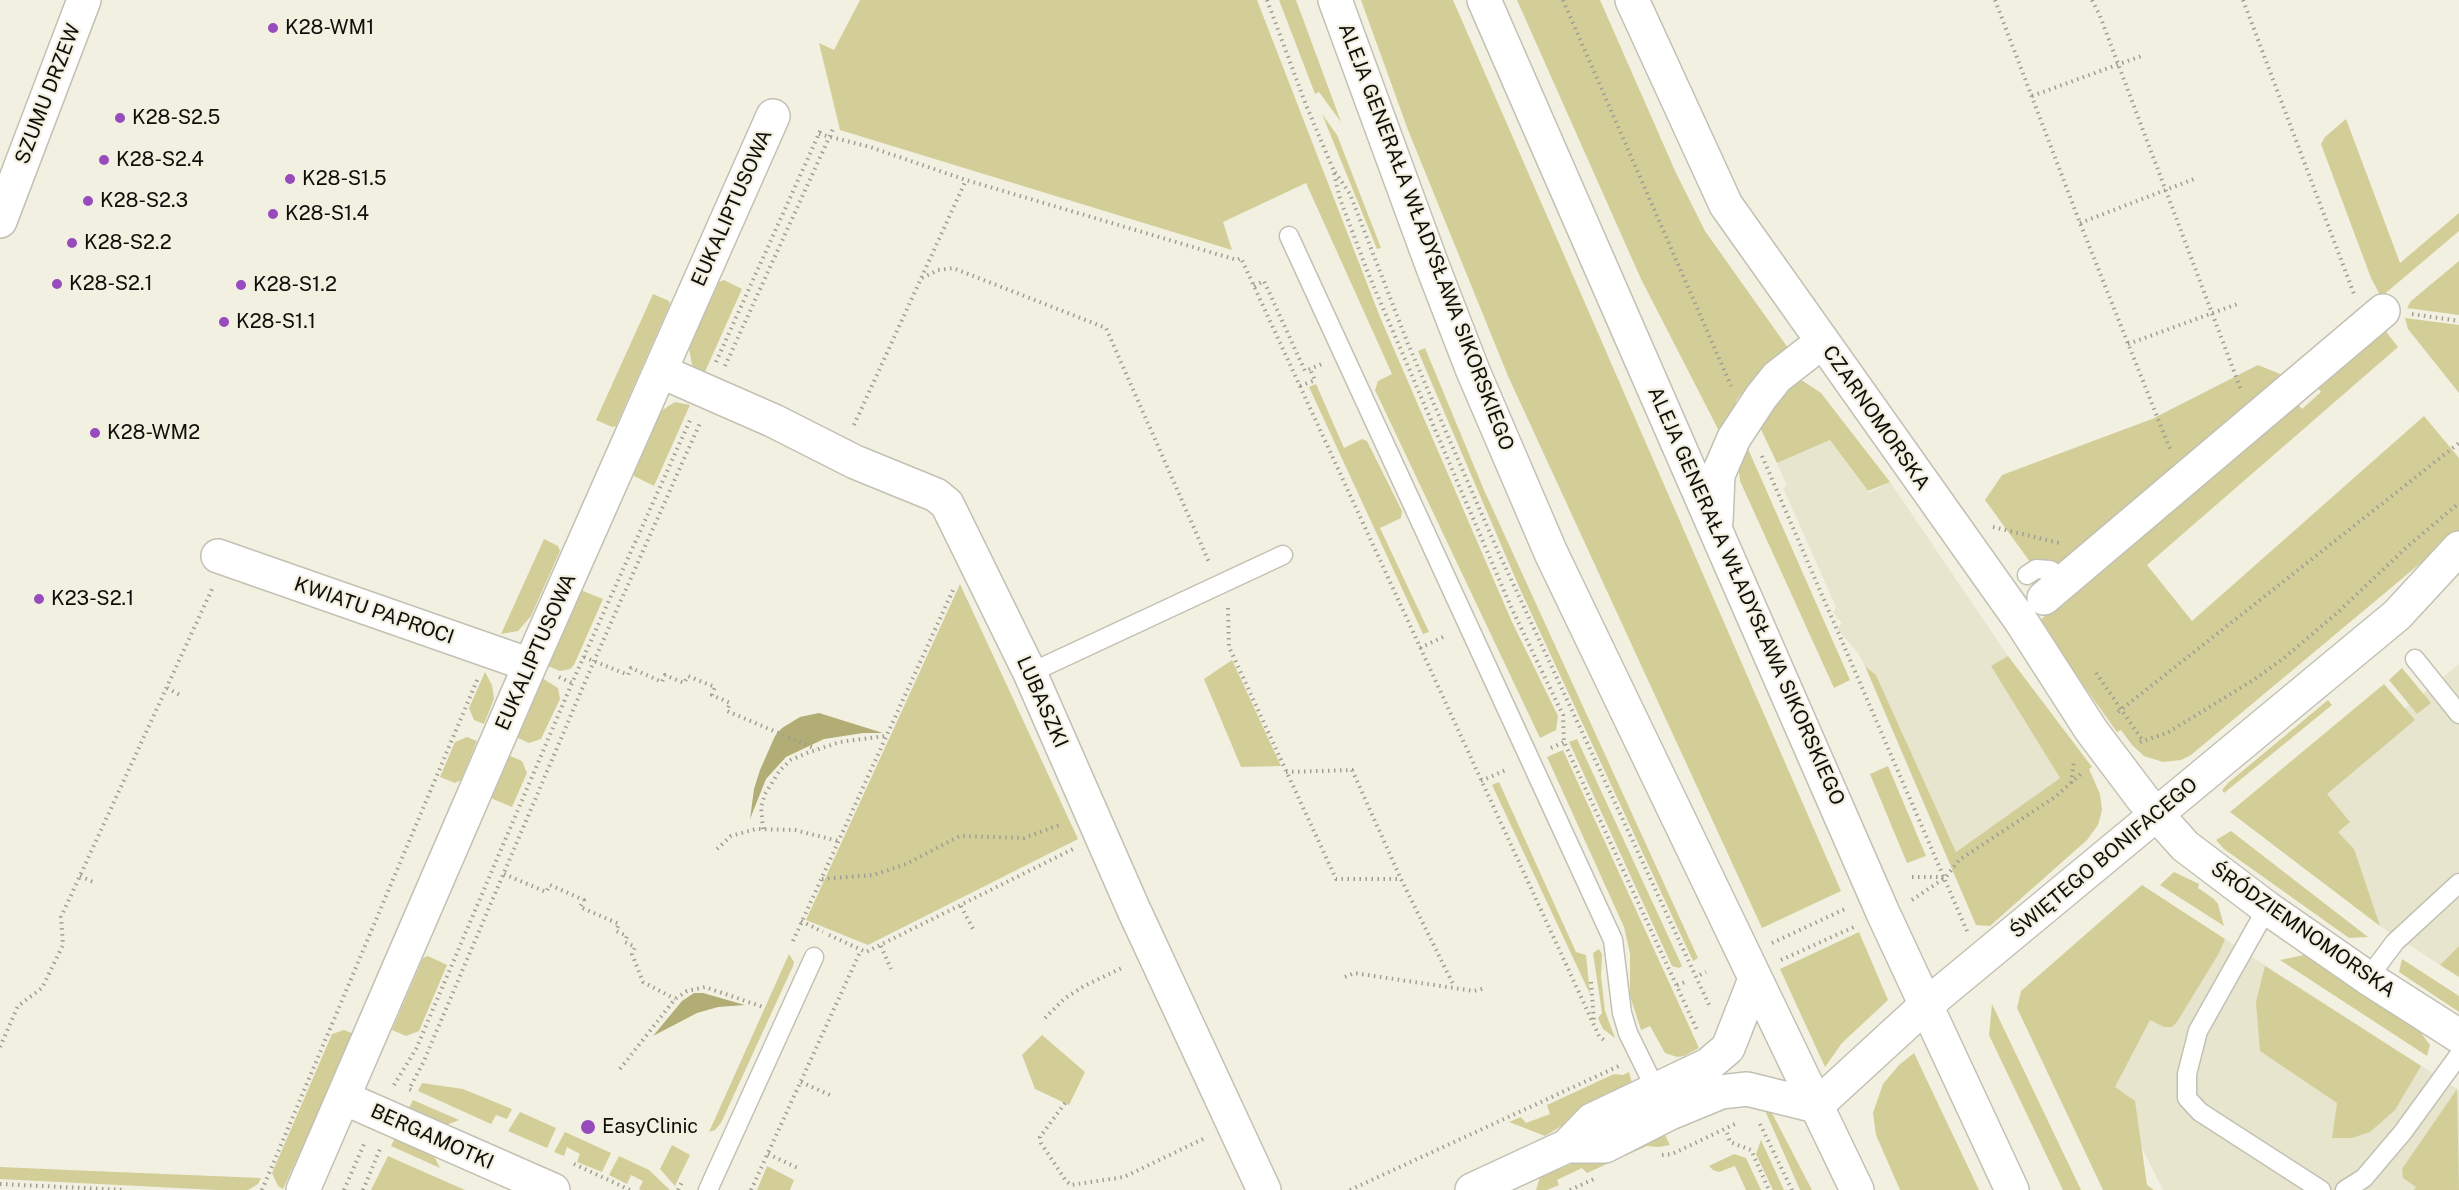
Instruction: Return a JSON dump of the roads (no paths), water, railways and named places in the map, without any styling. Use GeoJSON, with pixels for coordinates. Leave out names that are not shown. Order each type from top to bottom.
{"type":"FeatureCollection","features":[{"type":"Feature","properties":{"kind":"street","name":"SZUMU DRZEW"},"geometry":{"type":"LineString","coordinates":[[0,221],[84,0]]}},
{"type":"Feature","properties":{"kind":"street","name":"ALEJA GENERAŁA WŁADYSŁAWA SIKORSKIEGO"},"geometry":{"type":"LineString","coordinates":[[1335,0],[1432,265],[1500,435],[1551,553],[1765,971],[1816,1106],[1857,1190]]}},
{"type":"Feature","properties":{"kind":"street","name":"ALEJA GENERAŁA WŁADYSŁAWA SIKORSKIEGO"},"geometry":{"type":"LineString","coordinates":[[1484,0],[1925,1006],[2012,1190]]}},
{"type":"Feature","properties":{"kind":"street","name":"CZARNOMORSKA"},"geometry":{"type":"LineString","coordinates":[[1632,0],[1726,205],[2021,621],[2091,730],[2156,814]]}},
{"type":"Feature","properties":{"kind":"street","name":"EUKALIPTUSOWA"},"geometry":{"type":"LineString","coordinates":[[303,1190],[530,665],[773,116]]}},
{"type":"Feature","properties":{"kind":"street"},"geometry":{"type":"LineString","coordinates":[[2046,584],[2097,553],[2374,319]]}},
{"type":"Feature","properties":{"kind":"street"},"geometry":{"type":"LineString","coordinates":[[1716,529],[1718,475],[1734,438],[1777,377],[1821,342]]}},
{"type":"Feature","properties":{"kind":"street","name":"LUBASZKI"},"geometry":{"type":"LineString","coordinates":[[660,371],[855,462],[942,499],[947,504],[1030,673],[1133,908],[1264,1190]]}},
{"type":"Feature","properties":{"kind":"street","name":"ŚWIĘTEGO BONIFACEGO"},"geometry":{"type":"LineString","coordinates":[[1816,1106],[1925,1006],[2397,615],[2459,548]]}},
{"type":"Feature","properties":{"kind":"street","name":"KWIATU PAPROCI"},"geometry":{"type":"LineString","coordinates":[[222,557],[530,665]]}},
{"type":"Feature","properties":{"kind":"street","name":"ŚWIĘTEGO BONIFACEGO"},"geometry":{"type":"LineString","coordinates":[[2397,615],[2459,577]]}},
{"type":"Feature","properties":{"kind":"street","name":"ŚRÓDZIEMNOMORSKA"},"geometry":{"type":"LineString","coordinates":[[2156,814],[2185,846],[2268,908],[2368,978],[2459,1036]]}},
{"type":"Feature","properties":{"kind":"street"},"geometry":{"type":"LineString","coordinates":[[1472,1190],[1567,1146],[1592,1120],[1708,1065],[1728,1048],[1765,971]]}},
{"type":"Feature","properties":{"kind":"street"},"geometry":{"type":"LineString","coordinates":[[1567,1146],[1605,1146],[1670,1113],[1720,1092],[1747,1089],[1816,1106]]}},
{"type":"Feature","properties":{"kind":"street","name":"BERGAMOTKI"},"geometry":{"type":"LineString","coordinates":[[344,1098],[560,1176]]}},
{"type":"Feature","properties":{"kind":"lane"},"geometry":{"type":"LineString","coordinates":[[1289,236],[1613,940],[1621,1002],[1628,1033],[1655,1089]]}},
{"type":"Feature","properties":{"kind":"lane"},"geometry":{"type":"LineString","coordinates":[[1030,673],[1283,555]]}},
{"type":"Feature","properties":{"kind":"lane"},"geometry":{"type":"LineString","coordinates":[[2021,621],[2046,584]]}},
{"type":"Feature","properties":{"kind":"lane"},"geometry":{"type":"LineString","coordinates":[[2415,659],[2459,714]]}},
{"type":"Feature","properties":{"kind":"lane"},"geometry":{"type":"LineString","coordinates":[[2368,978],[2395,942],[2459,883]]}},
{"type":"Feature","properties":{"kind":"lane"},"geometry":{"type":"LineString","coordinates":[[2268,908],[2198,1031],[2187,1074],[2187,1098],[2199,1112],[2322,1190]]}},
{"type":"Feature","properties":{"kind":"lane"},"geometry":{"type":"LineString","coordinates":[[708,1190],[814,957]]}},
{"type":"Feature","properties":{"kind":"lane"},"geometry":{"type":"LineString","coordinates":[[2345,1190],[2364,1178],[2403,1132],[2459,1055]]}},
{"type":"Feature","properties":{"kind":"place","name":"K28-WM1"},"geometry":{"type":"Point","coordinates":[273,28]}},
{"type":"Feature","properties":{"kind":"place","name":"K28-S2.5"},"geometry":{"type":"Point","coordinates":[120,118]}},
{"type":"Feature","properties":{"kind":"place","name":"K28-S2.4"},"geometry":{"type":"Point","coordinates":[104,160]}},
{"type":"Feature","properties":{"kind":"place","name":"K28-S1.5"},"geometry":{"type":"Point","coordinates":[290,179]}},
{"type":"Feature","properties":{"kind":"place","name":"K28-S2.3"},"geometry":{"type":"Point","coordinates":[88,201]}},
{"type":"Feature","properties":{"kind":"place","name":"K28-S1.4"},"geometry":{"type":"Point","coordinates":[273,214]}},
{"type":"Feature","properties":{"kind":"place","name":"K28-S2.2"},"geometry":{"type":"Point","coordinates":[72,243]}},
{"type":"Feature","properties":{"kind":"place","name":"K28-S2.1"},"geometry":{"type":"Point","coordinates":[57,284]}},
{"type":"Feature","properties":{"kind":"place","name":"K28-S1.2"},"geometry":{"type":"Point","coordinates":[241,285]}},
{"type":"Feature","properties":{"kind":"place","name":"K28-S1.1"},"geometry":{"type":"Point","coordinates":[224,322]}},
{"type":"Feature","properties":{"kind":"place","name":"K28-WM2"},"geometry":{"type":"Point","coordinates":[95,433]}},
{"type":"Feature","properties":{"kind":"place","name":"K23-S2.1"},"geometry":{"type":"Point","coordinates":[39,599]}},
{"type":"Feature","properties":{"kind":"place","name":"EasyClinic"},"geometry":{"type":"Point","coordinates":[588,1127]}}]}
